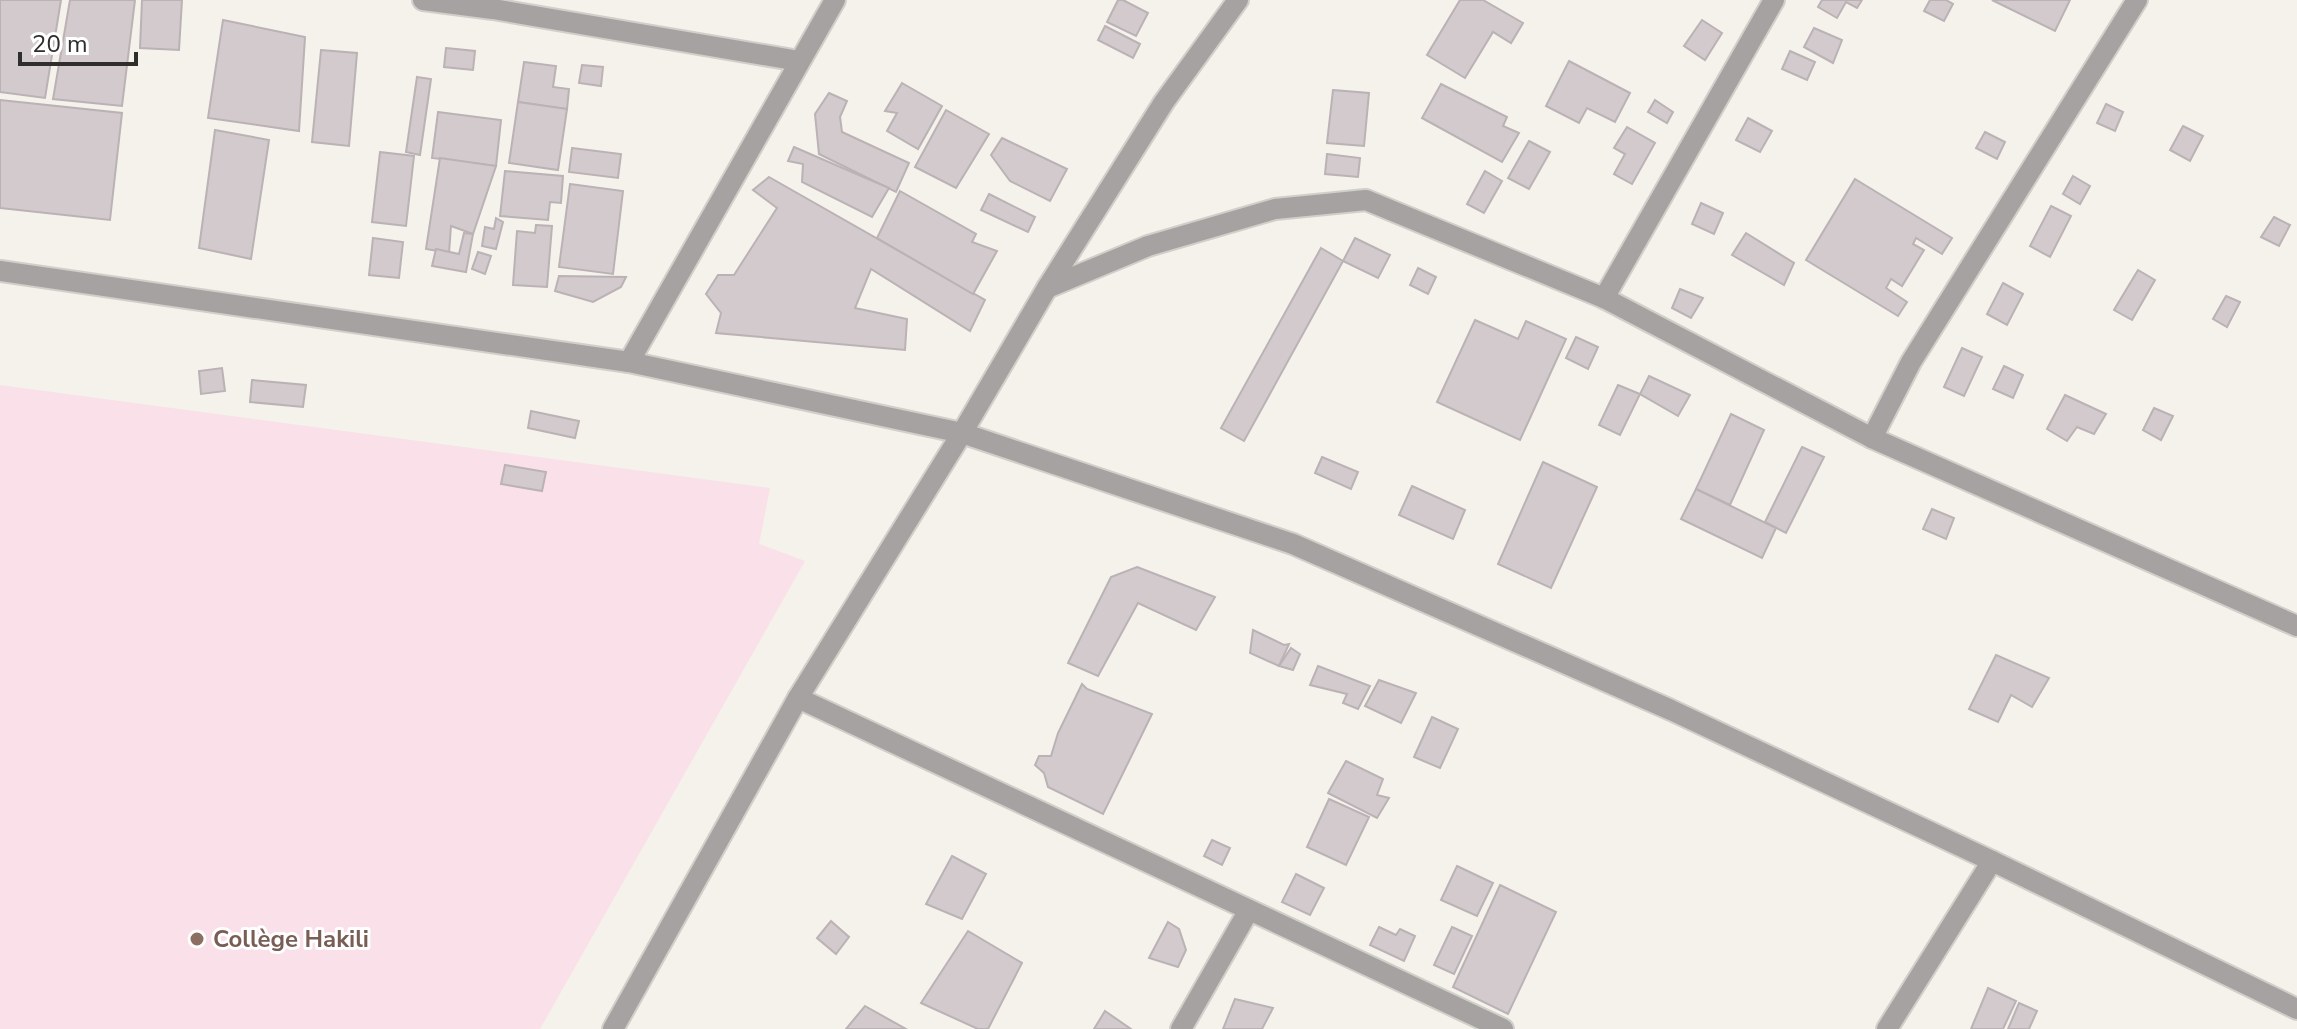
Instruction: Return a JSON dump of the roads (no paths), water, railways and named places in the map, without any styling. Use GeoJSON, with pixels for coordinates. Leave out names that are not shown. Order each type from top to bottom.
{"type":"FeatureCollection","features":[{"type":"Feature","properties":{"kind":"street"},"geometry":{"type":"LineString","coordinates":[[423,0],[496,5],[799,61]]}},
{"type":"Feature","properties":{"kind":"street"},"geometry":{"type":"LineString","coordinates":[[629,362],[835,0]]}},
{"type":"Feature","properties":{"kind":"street"},"geometry":{"type":"LineString","coordinates":[[613,1029],[798,698],[962,433],[1047,288],[1164,102],[1238,0]]}},
{"type":"Feature","properties":{"kind":"street"},"geometry":{"type":"LineString","coordinates":[[1604,298],[1774,0]]}},
{"type":"Feature","properties":{"kind":"street"},"geometry":{"type":"LineString","coordinates":[[1872,438],[1911,362],[2137,0]]}},
{"type":"Feature","properties":{"kind":"street"},"geometry":{"type":"LineString","coordinates":[[1047,288],[1148,246],[1275,209],[1366,200],[1604,298],[1872,438],[2297,626]]}},
{"type":"Feature","properties":{"kind":"street"},"geometry":{"type":"LineString","coordinates":[[0,271],[629,362],[962,433],[1293,544],[1671,710],[2297,1009]]}},
{"type":"Feature","properties":{"kind":"street"},"geometry":{"type":"LineString","coordinates":[[798,698],[1503,1029]]}},
{"type":"Feature","properties":{"kind":"street"},"geometry":{"type":"LineString","coordinates":[[1887,1029],[1992,861]]}},
{"type":"Feature","properties":{"kind":"street"},"geometry":{"type":"LineString","coordinates":[[1181,1029],[1249,910]]}},
{"type":"Feature","properties":{"kind":"place","name":"Collège Hakili"},"geometry":{"type":"Point","coordinates":[197,939]}}]}
